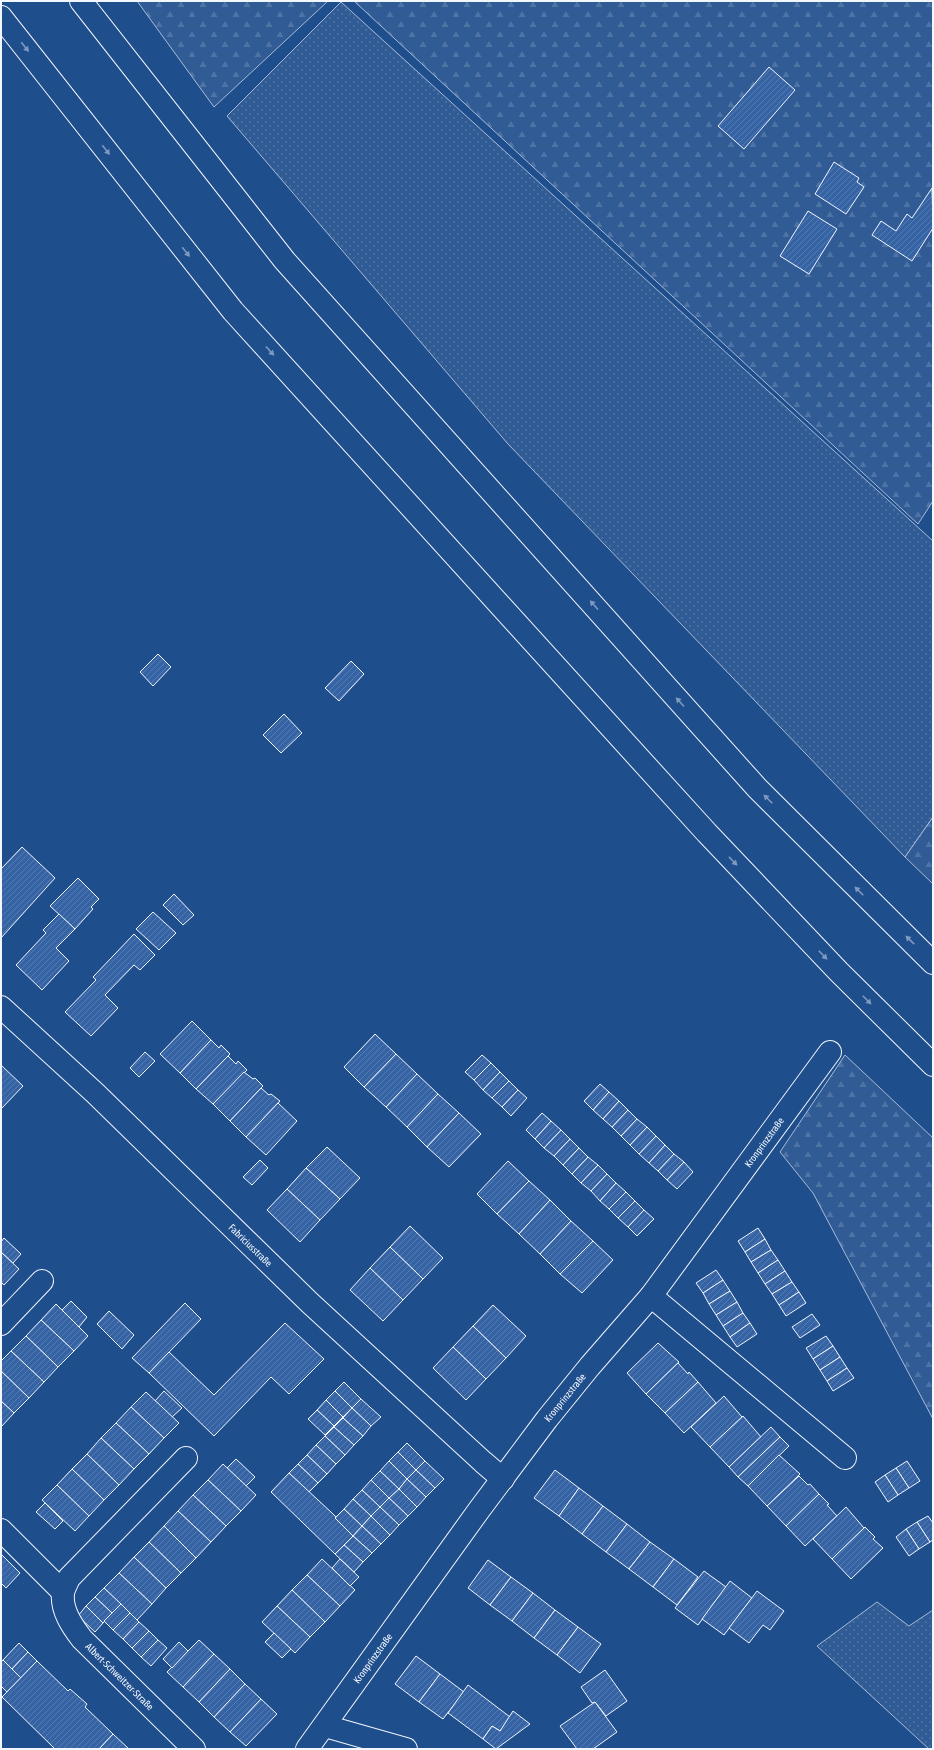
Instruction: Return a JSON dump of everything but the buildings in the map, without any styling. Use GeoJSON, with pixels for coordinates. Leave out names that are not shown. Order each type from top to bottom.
{"type":"FeatureCollection","features":[{"type":"Feature","properties":{"kind":"main road"},"geometry":{"type":"LineString","coordinates":[[81,1],[285,261],[757,788],[933,963]]}},
{"type":"Feature","properties":{"kind":"main road"},"geometry":{"type":"LineString","coordinates":[[1,17],[233,311],[707,833],[839,972],[907,1041],[933,1065]]}},
{"type":"Feature","properties":{"kind":"main road","name":"Fabriciusstraße"},"geometry":{"type":"LineString","coordinates":[[1,1007],[95,1093],[310,1303],[503,1479]]}},
{"type":"Feature","properties":{"kind":"main road","name":"Kronprinzstraße"},"geometry":{"type":"LineString","coordinates":[[307,1749],[479,1510],[547,1419],[585,1372],[651,1296],[830,1052]]}},
{"type":"Feature","properties":{"kind":"main road"},"geometry":{"type":"LineString","coordinates":[[1,1324],[42,1281]]}},
{"type":"Feature","properties":{"kind":"main road"},"geometry":{"type":"LineString","coordinates":[[651,1296],[845,1458]]}},
{"type":"Feature","properties":{"kind":"main road"},"geometry":{"type":"LineString","coordinates":[[1,1530],[63,1592],[69,1578],[186,1458]]}},
{"type":"Feature","properties":{"kind":"main road","name":"Albert-Schweitzer-Straße"},"geometry":{"type":"LineString","coordinates":[[63,1592],[64,1608],[70,1623],[82,1639],[194,1749]]}},
{"type":"Feature","properties":{"kind":"main road"},"geometry":{"type":"LineString","coordinates":[[325,1726],[406,1749]]}},
{"type":"Feature","properties":{"kind":"green space"},"geometry":{"type":"Polygon","coordinates":[[[137,1],[328,1],[214,107],[137,1]]]}},
{"type":"Feature","properties":{"kind":"green space"},"geometry":{"type":"Polygon","coordinates":[[[354,1],[933,1],[933,501],[918,524],[354,1]]]}},
{"type":"Feature","properties":{"kind":"green space"},"geometry":{"type":"Polygon","coordinates":[[[341,2],[933,541],[933,817],[905,857],[508,444],[227,116],[341,2]]]}},
{"type":"Feature","properties":{"kind":"green space"},"geometry":{"type":"Polygon","coordinates":[[[933,817],[933,884],[905,857],[933,817]]]}},
{"type":"Feature","properties":{"kind":"green space"},"geometry":{"type":"Polygon","coordinates":[[[845,1055],[933,1138],[933,1419],[813,1193],[780,1152],[845,1055]]]}},
{"type":"Feature","properties":{"kind":"green space"},"geometry":{"type":"Polygon","coordinates":[[[877,1602],[909,1626],[933,1610],[933,1749],[929,1749],[817,1646],[877,1602]]]}}]}
